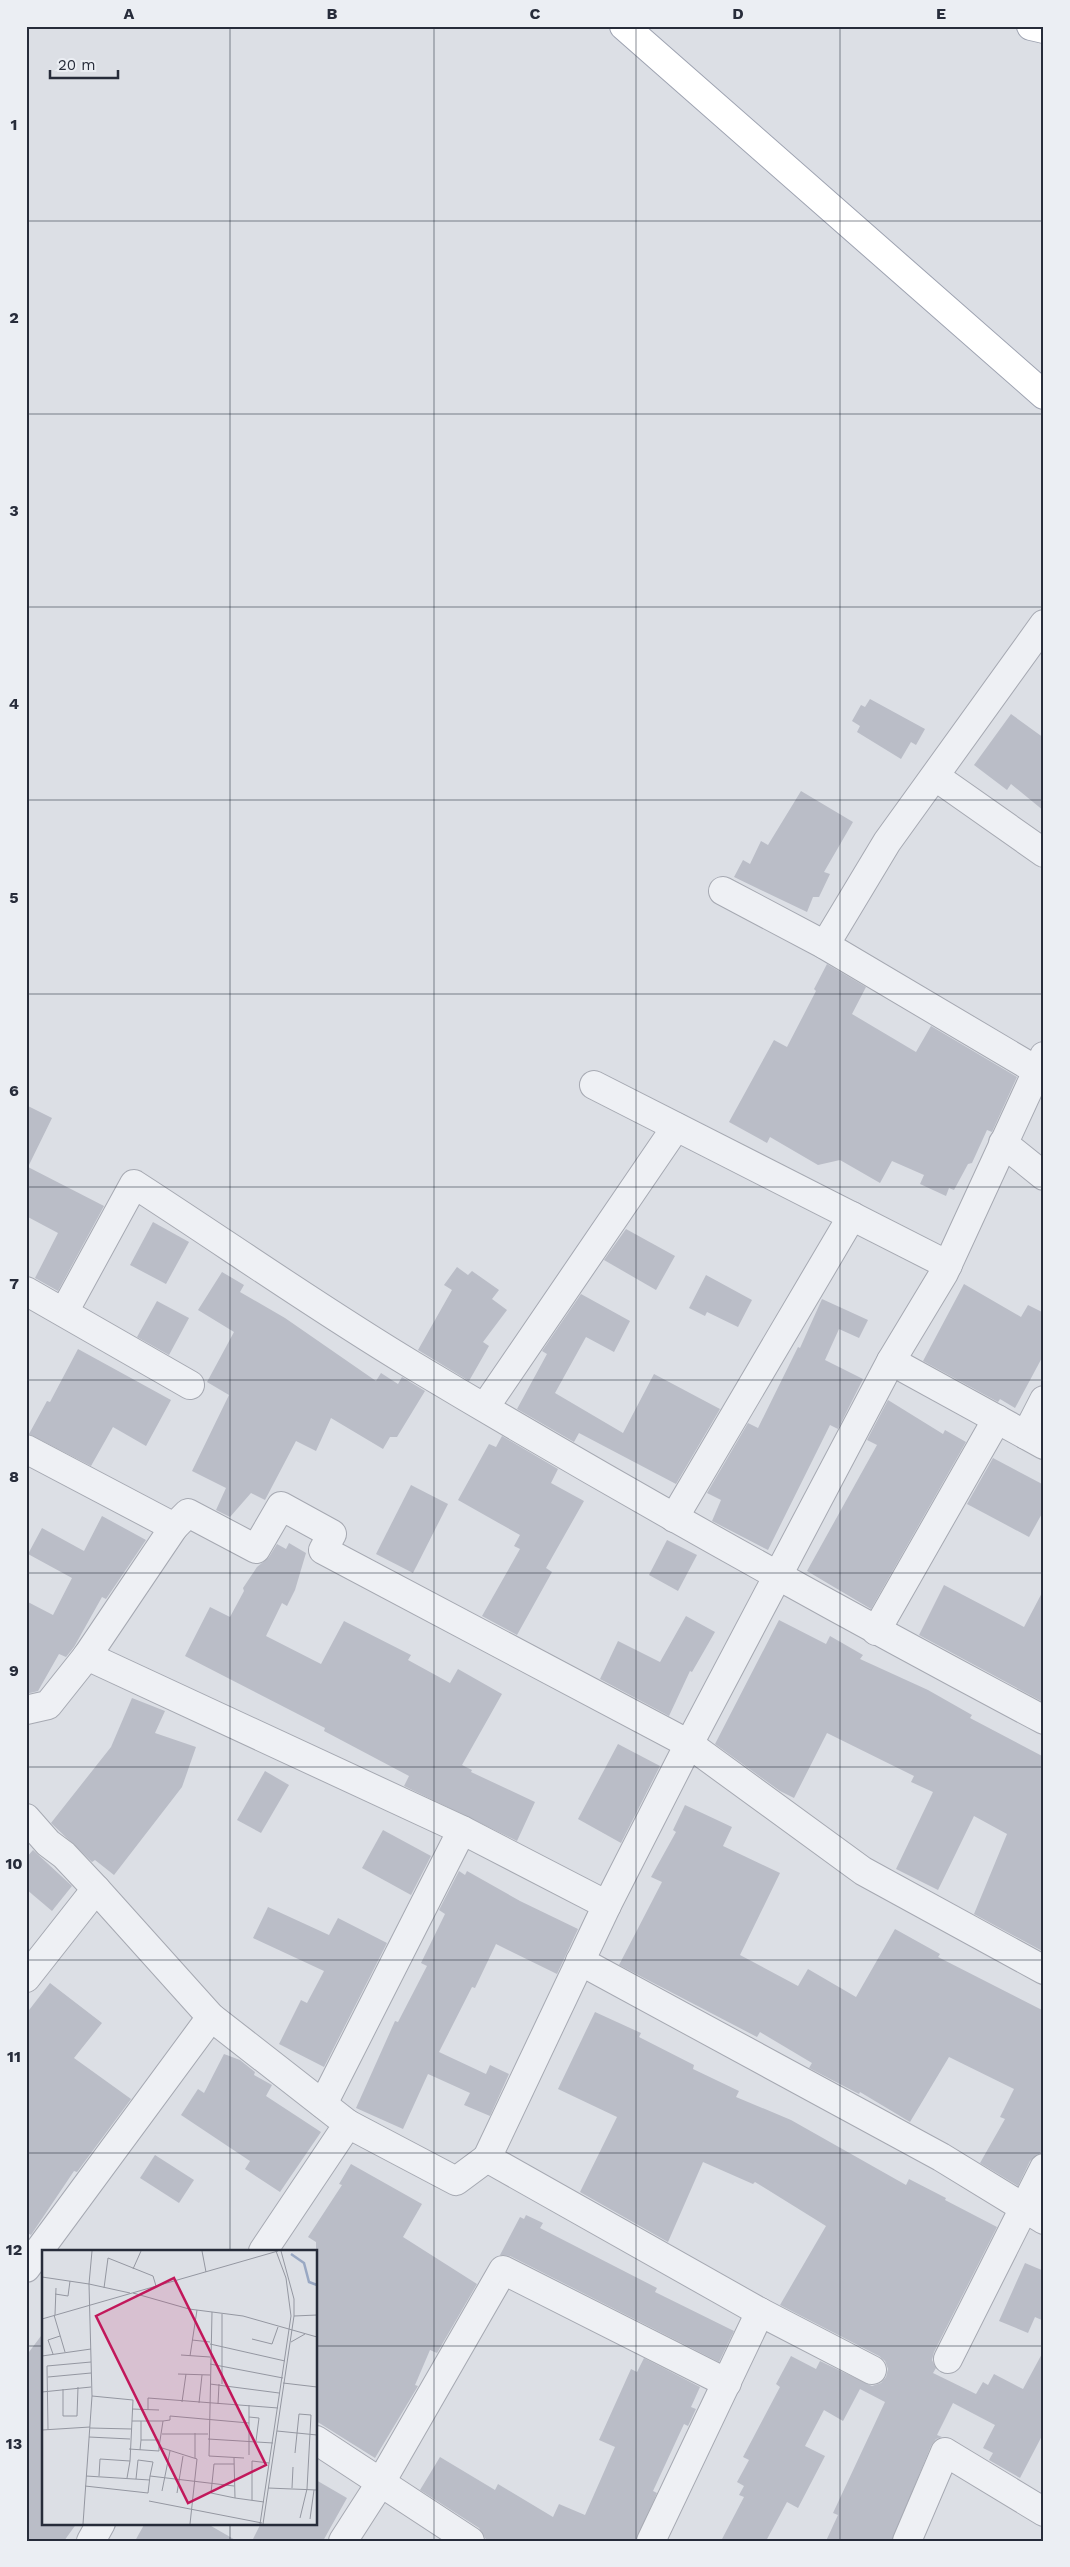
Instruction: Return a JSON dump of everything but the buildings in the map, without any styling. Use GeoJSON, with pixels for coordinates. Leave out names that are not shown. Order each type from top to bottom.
{"type":"FeatureCollection","features":[{"type":"Feature","properties":{"kind":"main road"},"geometry":{"type":"LineString","coordinates":[[624,26],[1044,395]]}},
{"type":"Feature","properties":{"kind":"main road"},"geometry":{"type":"LineString","coordinates":[[1031,26],[1044,29]]}},
{"type":"Feature","properties":{"kind":"street"},"geometry":{"type":"LineString","coordinates":[[825,945],[888,842],[1044,624]]}},
{"type":"Feature","properties":{"kind":"street"},"geometry":{"type":"LineString","coordinates":[[936,777],[1044,853]]}},
{"type":"Feature","properties":{"kind":"street"},"geometry":{"type":"LineString","coordinates":[[26,1818],[48,1843],[64,1855],[96,1888],[211,2017],[348,2124],[456,2181],[487,2158],[606,1905],[689,1744],[891,1361],[948,1264],[1040,1063],[723,891]]}},
{"type":"Feature","properties":{"kind":"street"},"geometry":{"type":"LineString","coordinates":[[594,1085],[948,1264]]}},
{"type":"Feature","properties":{"kind":"street"},"geometry":{"type":"LineString","coordinates":[[485,1407],[676,1127]]}},
{"type":"Feature","properties":{"kind":"street"},"geometry":{"type":"LineString","coordinates":[[1002,1143],[1044,1176]]}},
{"type":"Feature","properties":{"kind":"street"},"geometry":{"type":"LineString","coordinates":[[64,1312],[134,1184],[412,1365],[674,1518],[876,1631],[1044,1720]]}},
{"type":"Feature","properties":{"kind":"street"},"geometry":{"type":"LineString","coordinates":[[674,1518],[852,1216]]}},
{"type":"Feature","properties":{"kind":"street"},"geometry":{"type":"LineString","coordinates":[[26,1292],[190,1385]]}},
{"type":"Feature","properties":{"kind":"street"},"geometry":{"type":"LineString","coordinates":[[891,1361],[1035,1440],[1044,1400]]}},
{"type":"Feature","properties":{"kind":"street"},"geometry":{"type":"LineString","coordinates":[[876,1631],[996,1419]]}},
{"type":"Feature","properties":{"kind":"street"},"geometry":{"type":"LineString","coordinates":[[26,1449],[174,1527]]}},
{"type":"Feature","properties":{"kind":"street"},"geometry":{"type":"LineString","coordinates":[[26,1710],[48,1705],[87,1656],[174,1527],[188,1513],[256,1549],[281,1506],[332,1534],[323,1550],[689,1744],[863,1871],[1044,1970]]}},
{"type":"Feature","properties":{"kind":"street"},"geometry":{"type":"LineString","coordinates":[[87,1656],[462,1830],[606,1905]]}},
{"type":"Feature","properties":{"kind":"street"},"geometry":{"type":"LineString","coordinates":[[323,2104],[462,1830]]}},
{"type":"Feature","properties":{"kind":"street"},"geometry":{"type":"LineString","coordinates":[[26,1978],[96,1888]]}},
{"type":"Feature","properties":{"kind":"street"},"geometry":{"type":"LineString","coordinates":[[580,1961],[941,2157],[1034,2214]]}},
{"type":"Feature","properties":{"kind":"street"},"geometry":{"type":"LineString","coordinates":[[33,2259],[211,2017]]}},
{"type":"Feature","properties":{"kind":"street"},"geometry":{"type":"LineString","coordinates":[[263,2250],[348,2124]]}},
{"type":"Feature","properties":{"kind":"street"},"geometry":{"type":"LineString","coordinates":[[487,2158],[760,2312],[872,2370]]}},
{"type":"Feature","properties":{"kind":"street"},"geometry":{"type":"LineString","coordinates":[[948,2359],[1034,2214],[1044,2168]]}},
{"type":"Feature","properties":{"kind":"street"},"geometry":{"type":"LineString","coordinates":[[343,2541],[381,2482],[503,2270],[727,2383]]}},
{"type":"Feature","properties":{"kind":"street"},"geometry":{"type":"LineString","coordinates":[[651,2541],[760,2312]]}},
{"type":"Feature","properties":{"kind":"street"},"geometry":{"type":"LineString","coordinates":[[318,2441],[470,2541]]}},
{"type":"Feature","properties":{"kind":"street"},"geometry":{"type":"LineString","coordinates":[[907,2541],[945,2452],[1044,2512]]}},
{"type":"Feature","properties":{"kind":"street"},"geometry":{"type":"LineString","coordinates":[[91,2541],[100,2524]]}}]}
